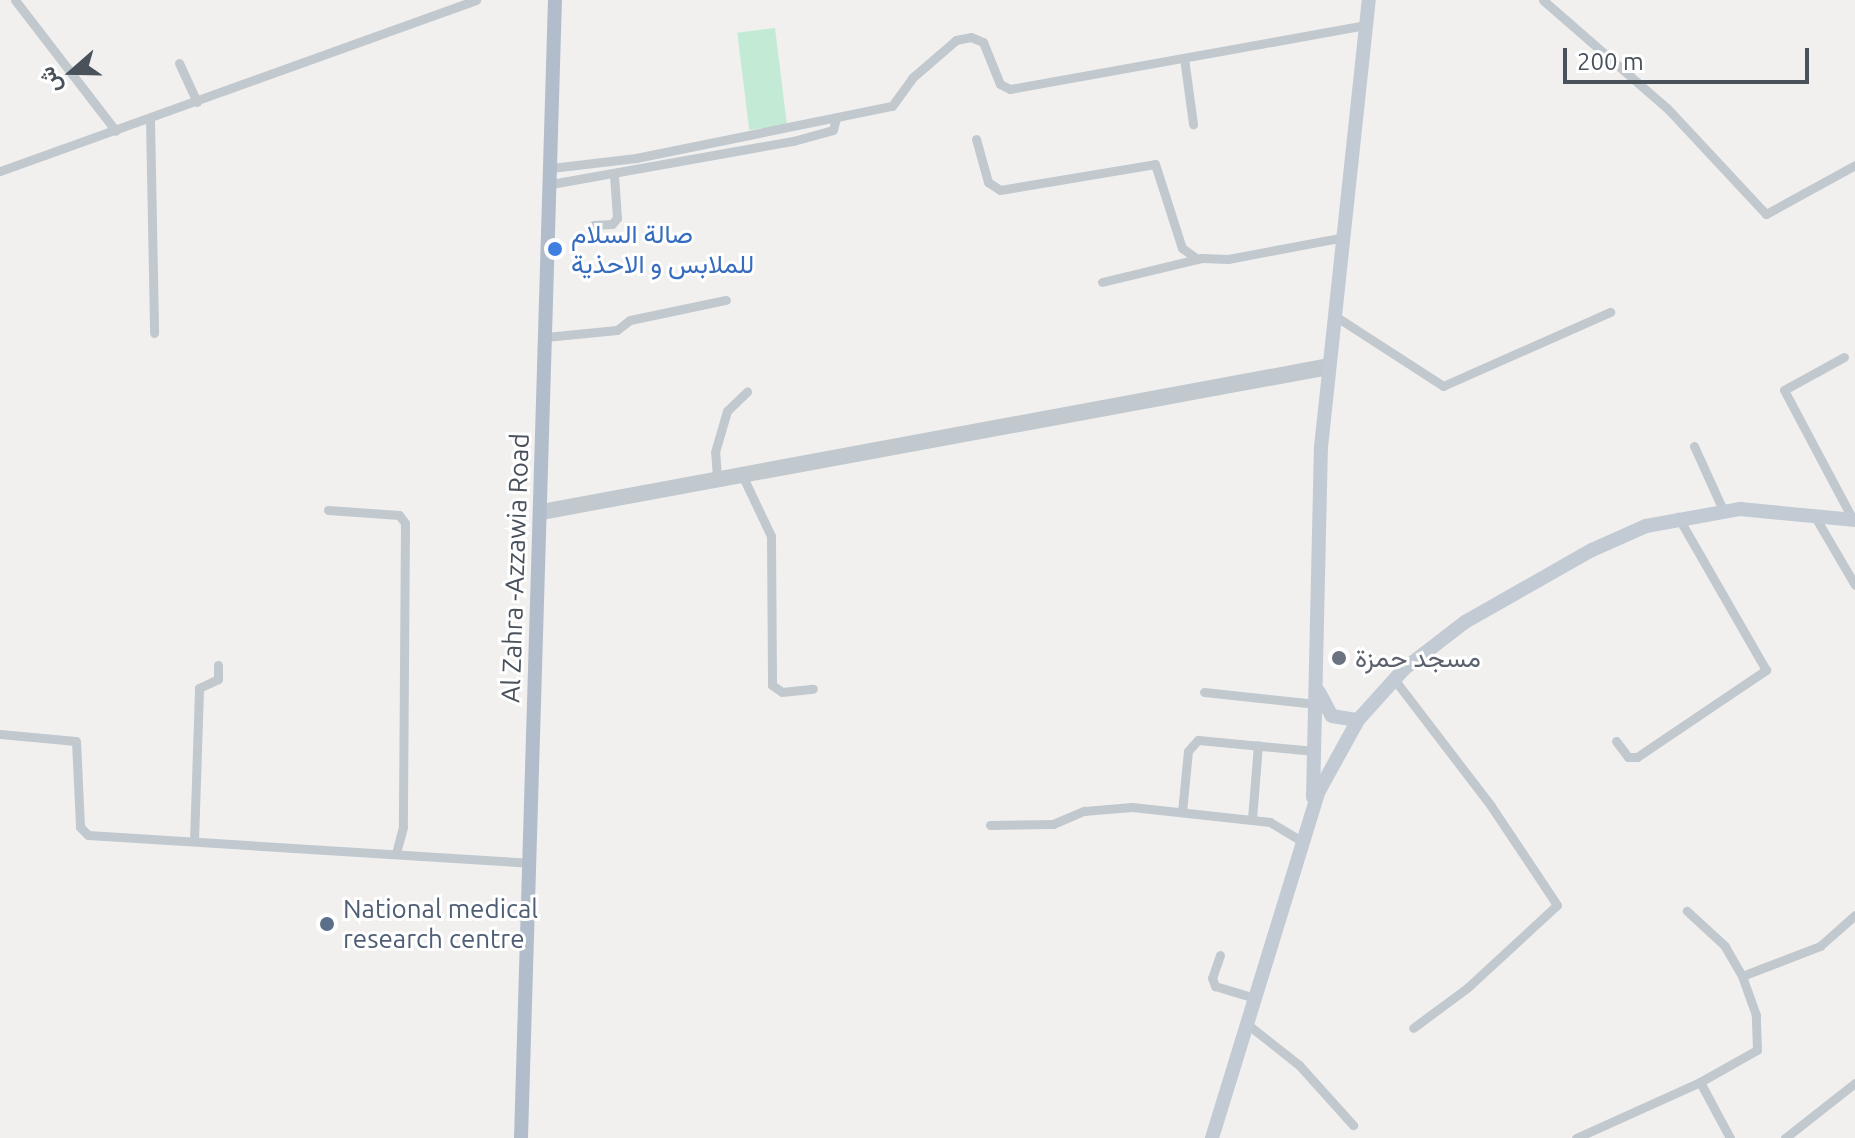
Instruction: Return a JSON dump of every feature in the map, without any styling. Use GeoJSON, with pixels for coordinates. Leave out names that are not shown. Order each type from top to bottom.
{"type":"FeatureCollection","features":[{"type":"Feature","properties":{"kind":"main road","name":"Al Zahra -Azzawia Road"},"geometry":{"type":"LineString","coordinates":[[521,1138],[555,0]]}},
{"type":"Feature","properties":{"kind":"main road"},"geometry":{"type":"LineString","coordinates":[[1342,745],[1322,708],[1317,683],[1317,531],[1329,366],[1369,0]]}},
{"type":"Feature","properties":{"kind":"main road"},"geometry":{"type":"LineString","coordinates":[[1212,1138],[1313,806],[1342,745],[1358,720],[1394,679],[1451,630],[1542,577],[1603,544],[1678,517],[1723,510],[1854,520]]}},
{"type":"Feature","properties":{"kind":"main road"},"geometry":{"type":"LineString","coordinates":[[1322,708],[1342,721],[1358,720]]}},
{"type":"Feature","properties":{"kind":"main road"},"geometry":{"type":"LineString","coordinates":[[1313,806],[1315,734],[1322,708]]}},
{"type":"Feature","properties":{"kind":"main road"},"geometry":{"type":"LineString","coordinates":[[1315,734],[1324,743],[1342,745]]}},
{"type":"Feature","properties":{"kind":"street"},"geometry":{"type":"LineString","coordinates":[[29,0],[17,3],[116,131]]}},
{"type":"Feature","properties":{"kind":"street"},"geometry":{"type":"LineString","coordinates":[[0,171],[476,0]]}},
{"type":"Feature","properties":{"kind":"street"},"geometry":{"type":"LineString","coordinates":[[1543,0],[1676,116],[1766,214],[1855,165]]}},
{"type":"Feature","properties":{"kind":"street"},"geometry":{"type":"LineString","coordinates":[[551,168],[598,164],[892,106],[912,78],[956,40],[971,37],[983,42],[1007,89],[1366,25]]}},
{"type":"Feature","properties":{"kind":"street"},"geometry":{"type":"LineString","coordinates":[[1184,58],[1193,124]]}},
{"type":"Feature","properties":{"kind":"street"},"geometry":{"type":"LineString","coordinates":[[179,63],[197,102]]}},
{"type":"Feature","properties":{"kind":"street"},"geometry":{"type":"LineString","coordinates":[[551,184],[793,141],[833,130],[836,118]]}},
{"type":"Feature","properties":{"kind":"street"},"geometry":{"type":"LineString","coordinates":[[150,119],[154,333]]}},
{"type":"Feature","properties":{"kind":"street"},"geometry":{"type":"LineString","coordinates":[[976,139],[988,182],[1000,190],[1155,164],[1182,248],[1197,259]]}},
{"type":"Feature","properties":{"kind":"street"},"geometry":{"type":"LineString","coordinates":[[598,164],[601,177]]}},
{"type":"Feature","properties":{"kind":"street"},"geometry":{"type":"LineString","coordinates":[[593,225],[616,221],[614,175]]}},
{"type":"Feature","properties":{"kind":"street"},"geometry":{"type":"LineString","coordinates":[[1102,282],[1197,259],[1228,259],[1344,237]]}},
{"type":"Feature","properties":{"kind":"street"},"geometry":{"type":"LineString","coordinates":[[546,337],[617,330],[630,320],[726,300]]}},
{"type":"Feature","properties":{"kind":"street"},"geometry":{"type":"LineString","coordinates":[[1335,316],[1443,386],[1610,312]]}},
{"type":"Feature","properties":{"kind":"street"},"geometry":{"type":"LineString","coordinates":[[1844,357],[1784,390],[1854,520]]}},
{"type":"Feature","properties":{"kind":"street"},"geometry":{"type":"LineString","coordinates":[[717,478],[743,477],[1329,366]]}},
{"type":"Feature","properties":{"kind":"street"},"geometry":{"type":"LineString","coordinates":[[541,512],[1329,366]]}},
{"type":"Feature","properties":{"kind":"street"},"geometry":{"type":"LineString","coordinates":[[717,478],[715,452],[727,411],[747,392]]}},
{"type":"Feature","properties":{"kind":"street"},"geometry":{"type":"LineString","coordinates":[[1694,446],[1723,510]]}},
{"type":"Feature","properties":{"kind":"street"},"geometry":{"type":"LineString","coordinates":[[743,477],[771,536],[772,685],[779,692],[813,689]]}},
{"type":"Feature","properties":{"kind":"street"},"geometry":{"type":"LineString","coordinates":[[328,510],[399,515],[405,523],[403,827],[396,854]]}},
{"type":"Feature","properties":{"kind":"street"},"geometry":{"type":"LineString","coordinates":[[1814,515],[1855,585]]}},
{"type":"Feature","properties":{"kind":"street"},"geometry":{"type":"LineString","coordinates":[[1616,741],[1628,757],[1637,757],[1766,670],[1678,517]]}},
{"type":"Feature","properties":{"kind":"street"},"geometry":{"type":"LineString","coordinates":[[194,841],[199,688],[218,679],[218,665]]}},
{"type":"Feature","properties":{"kind":"street"},"geometry":{"type":"LineString","coordinates":[[1394,679],[1491,806],[1557,905],[1467,988],[1413,1028]]}},
{"type":"Feature","properties":{"kind":"street"},"geometry":{"type":"LineString","coordinates":[[1204,692],[1322,708]]}},
{"type":"Feature","properties":{"kind":"street"},"geometry":{"type":"LineString","coordinates":[[0,734],[76,741],[82,832],[529,863]]}},
{"type":"Feature","properties":{"kind":"street"},"geometry":{"type":"LineString","coordinates":[[1182,812],[1188,751],[1193,743],[1314,751]]}},
{"type":"Feature","properties":{"kind":"street"},"geometry":{"type":"LineString","coordinates":[[1252,819],[1258,745]]}},
{"type":"Feature","properties":{"kind":"street"},"geometry":{"type":"LineString","coordinates":[[990,825],[1058,823],[1084,811],[1121,807],[1252,819],[1277,824],[1302,841]]}},
{"type":"Feature","properties":{"kind":"street"},"geometry":{"type":"LineString","coordinates":[[1576,1138],[1700,1082],[1759,1045],[1756,1015],[1742,976],[1725,946],[1687,911]]}},
{"type":"Feature","properties":{"kind":"street"},"geometry":{"type":"LineString","coordinates":[[1742,976],[1820,946],[1855,915]]}},
{"type":"Feature","properties":{"kind":"street"},"geometry":{"type":"LineString","coordinates":[[1220,955],[1212,978],[1215,986],[1255,998]]}},
{"type":"Feature","properties":{"kind":"street"},"geometry":{"type":"LineString","coordinates":[[1247,1024],[1299,1065],[1353,1125]]}},
{"type":"Feature","properties":{"kind":"street"},"geometry":{"type":"LineString","coordinates":[[1700,1082],[1730,1138]]}},
{"type":"Feature","properties":{"kind":"street"},"geometry":{"type":"LineString","coordinates":[[1785,1138],[1855,1083]]}},
{"type":"Feature","properties":{"kind":"green space"},"geometry":{"type":"Polygon","coordinates":[[[775,28],[787,125],[749,130],[737,33],[775,28]]]}},
{"type":"Feature","properties":{"kind":"place","name":"صالة السلام للملابس و الاحذية"},"geometry":{"type":"Point","coordinates":[555,249]}},
{"type":"Feature","properties":{"kind":"place","name":"مسجد حمزة"},"geometry":{"type":"Point","coordinates":[1339,658]}},
{"type":"Feature","properties":{"kind":"place","name":"National medical research centre"},"geometry":{"type":"Point","coordinates":[327,924]}}]}
